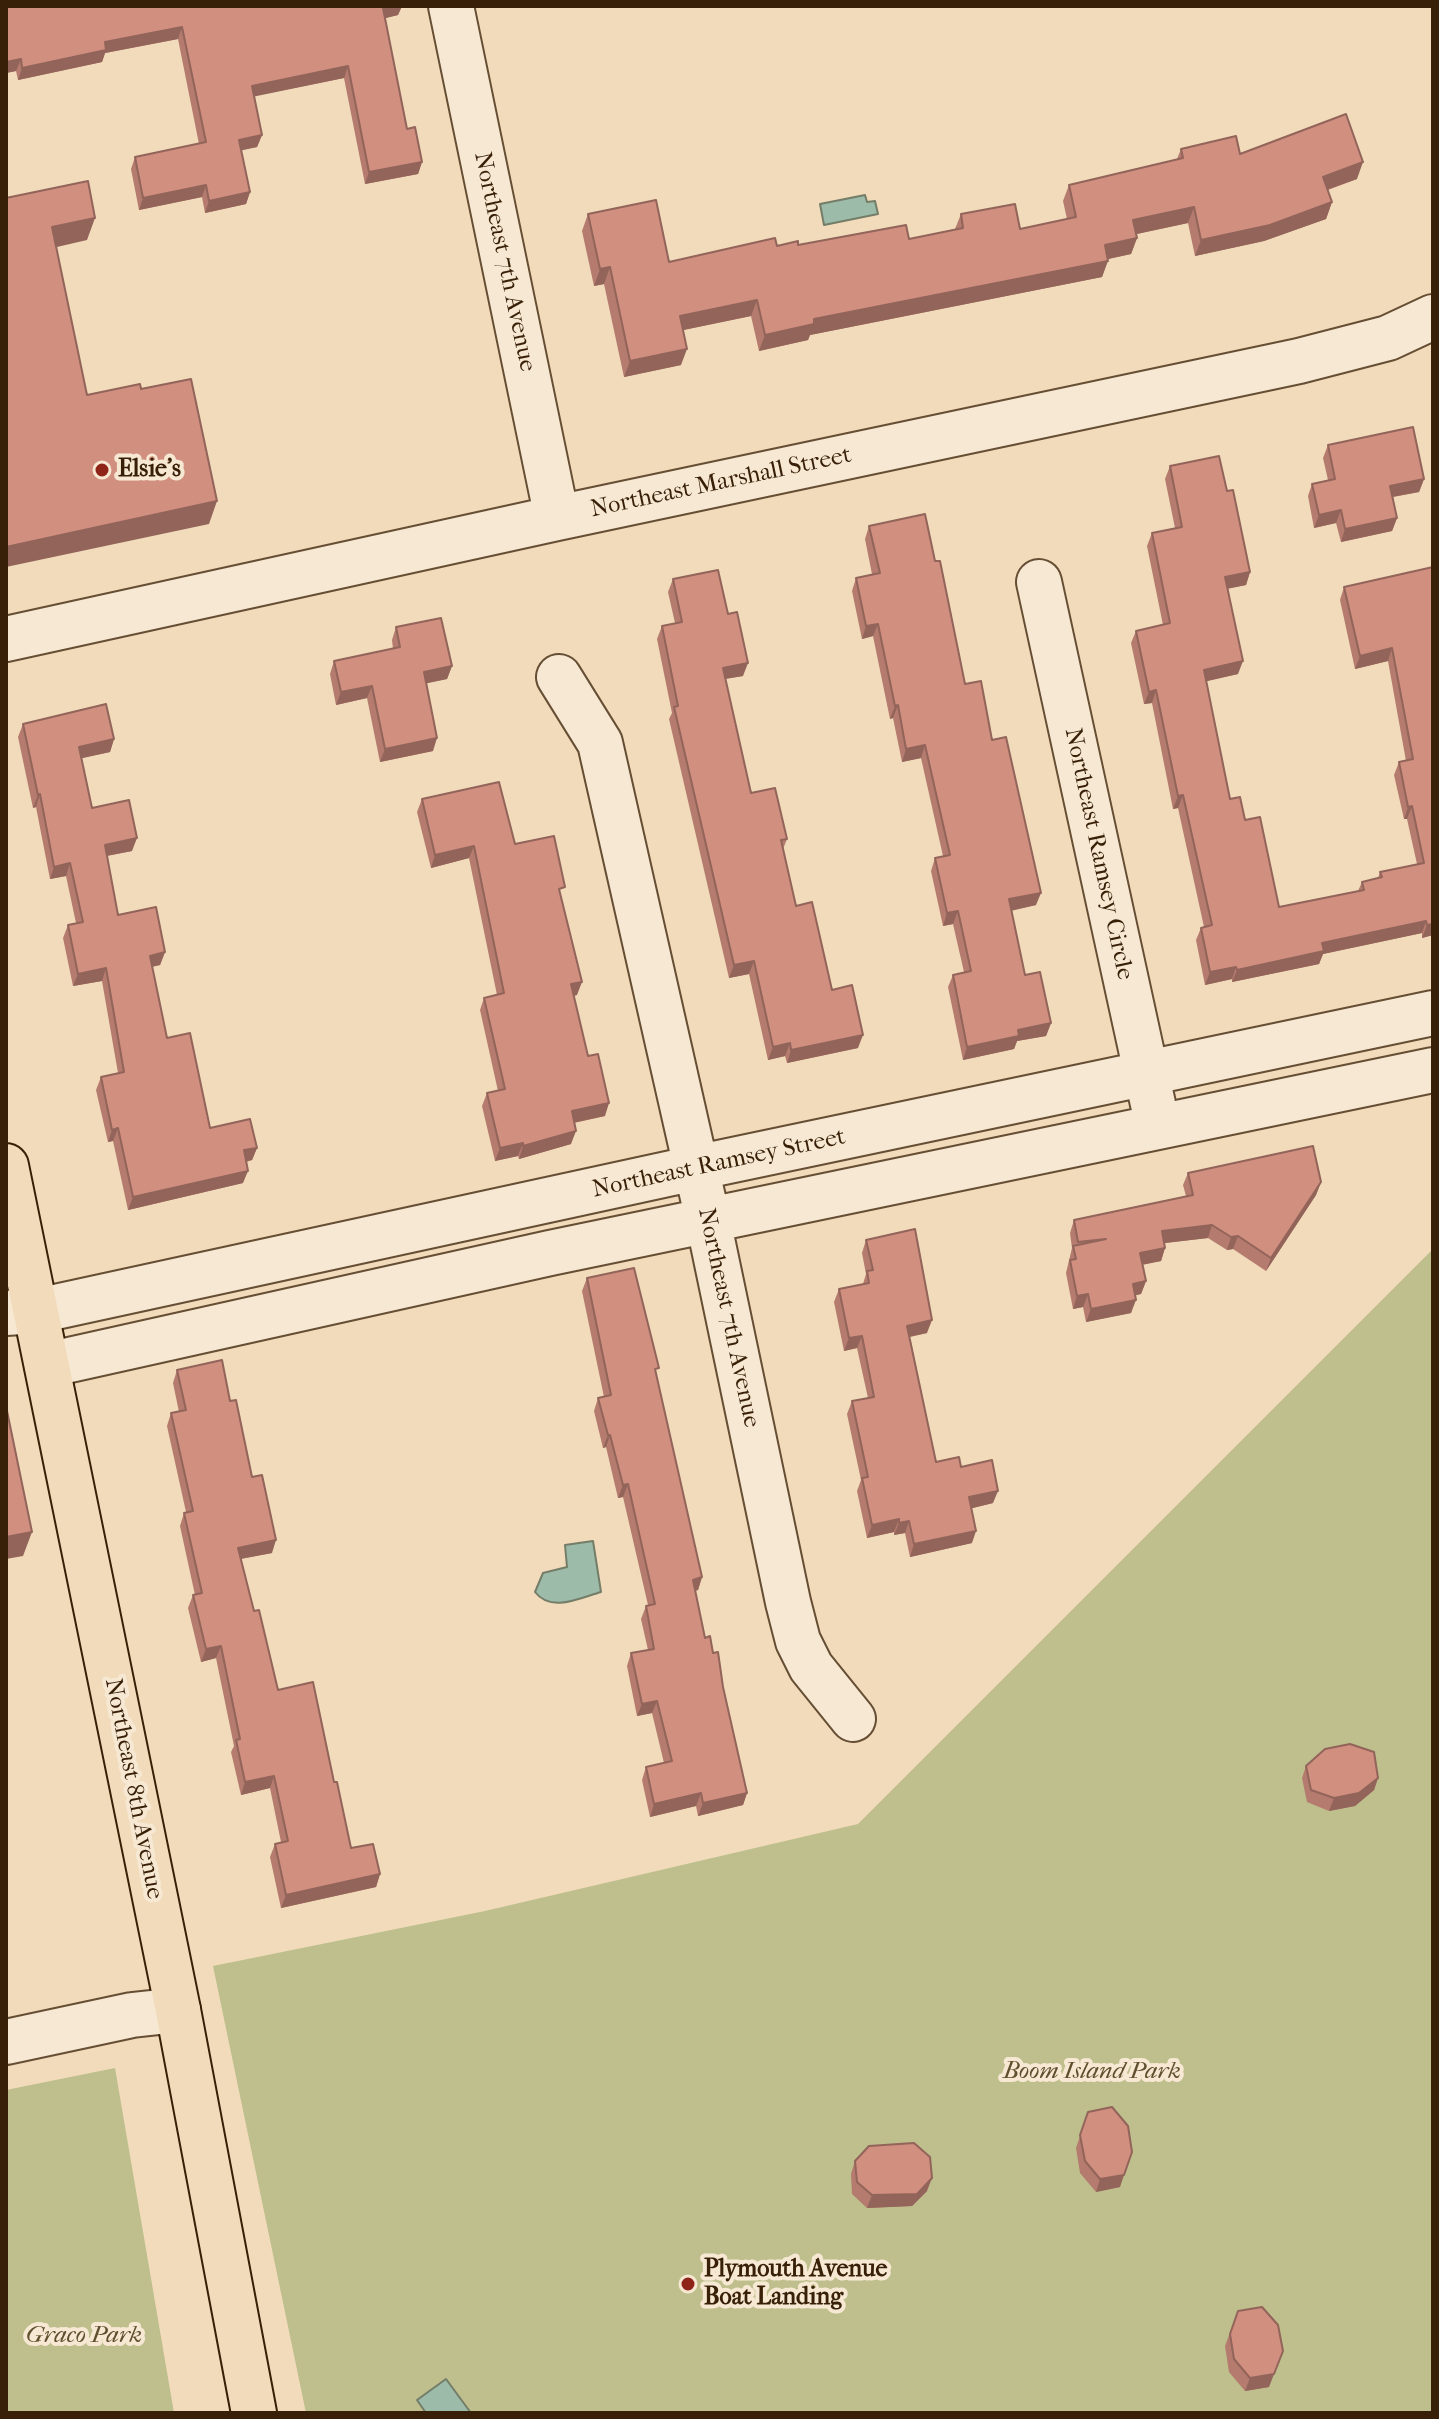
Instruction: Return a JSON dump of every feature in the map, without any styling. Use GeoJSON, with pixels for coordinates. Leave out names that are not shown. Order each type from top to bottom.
{"type":"FeatureCollection","features":[{"type":"Feature","properties":{"kind":"main road","name":"Northeast 8th Avenue"},"geometry":{"type":"LineString","coordinates":[[6,1166],[21,1312],[47,1365],[178,2010],[254,2413]]}},
{"type":"Feature","properties":{"kind":"street","name":"Northeast 7th Avenue"},"geometry":{"type":"LineString","coordinates":[[451,6],[557,518]]}},
{"type":"Feature","properties":{"kind":"street","name":"Northeast Marshall Street"},"geometry":{"type":"LineString","coordinates":[[6,639],[557,518],[1299,361],[1388,338],[1433,317]]}},
{"type":"Feature","properties":{"kind":"street","name":"Northeast Ramsey Circle"},"geometry":{"type":"LineString","coordinates":[[1039,582],[1158,1125]]}},
{"type":"Feature","properties":{"kind":"street","name":"Northeast 7th Avenue"},"geometry":{"type":"LineString","coordinates":[[559,677],[600,743],[708,1220],[798,1641],[811,1667],[853,1719]]}},
{"type":"Feature","properties":{"kind":"street","name":"Northeast Ramsey Street"},"geometry":{"type":"LineString","coordinates":[[21,1312],[1433,1013]]}},
{"type":"Feature","properties":{"kind":"street"},"geometry":{"type":"LineString","coordinates":[[47,1365],[708,1220],[1433,1070]]}},
{"type":"Feature","properties":{"kind":"street"},"geometry":{"type":"LineString","coordinates":[[6,2042],[132,2015],[178,2010]]}},
{"type":"Feature","properties":{"kind":"green space","name":"Boom Island Park"},"geometry":{"type":"Polygon","coordinates":[[[1433,1249],[1433,2413],[471,2413],[446,2379],[417,2400],[426,2413],[306,2413],[213,1966],[485,1911],[858,1824],[1433,1249]]]}},
{"type":"Feature","properties":{"kind":"green space","name":"Graco Park"},"geometry":{"type":"Polygon","coordinates":[[[115,2068],[174,2413],[6,2413],[6,2090],[115,2068]]]}},
{"type":"Feature","properties":{"kind":"shaded area"},"geometry":{"type":"Polygon","coordinates":[[[865,195],[867,202],[875,201],[878,214],[824,225],[820,204],[865,195]]]}},
{"type":"Feature","properties":{"kind":"shaded area"},"geometry":{"type":"Polygon","coordinates":[[[593,1541],[601,1592],[557,1603],[549,1602],[535,1592],[543,1573],[567,1567],[565,1545],[593,1541]]]}},
{"type":"Feature","properties":{"kind":"shaded area"},"geometry":{"type":"Polygon","coordinates":[[[446,2379],[471,2413],[426,2413],[417,2400],[446,2379]]]}},
{"type":"Feature","properties":{"kind":"building"},"geometry":{"type":"Polygon","coordinates":[[[6,6],[391,6],[383,8],[407,129],[415,127],[422,162],[369,172],[348,66],[252,86],[262,135],[239,140],[250,192],[209,201],[206,185],[143,198],[135,157],[206,142],[182,27],[105,42],[106,50],[22,68],[21,59],[6,62],[6,6]]]}},
{"type":"Feature","properties":{"kind":"building"},"geometry":{"type":"Polygon","coordinates":[[[1346,114],[1363,162],[1323,177],[1332,202],[1270,225],[1201,240],[1194,207],[1133,220],[1137,238],[1105,245],[1108,261],[814,319],[814,324],[765,335],[757,300],[680,316],[687,349],[630,361],[610,267],[600,269],[588,214],[656,200],[669,262],[775,238],[777,246],[798,241],[798,245],[906,225],[909,239],[963,228],[961,214],[1015,204],[1020,229],[1076,217],[1069,185],[1183,158],[1181,149],[1236,136],[1240,154],[1346,114]]]}},
{"type":"Feature","properties":{"kind":"building","name":"Elsie's"},"geometry":{"type":"Polygon","coordinates":[[[88,181],[95,218],[52,227],[87,395],[140,384],[141,389],[191,379],[217,501],[6,547],[6,198],[88,181]]]}},
{"type":"Feature","properties":{"kind":"building"},"geometry":{"type":"Polygon","coordinates":[[[1413,427],[1424,479],[1390,486],[1397,518],[1345,529],[1341,510],[1319,515],[1312,484],[1335,479],[1328,445],[1413,427]]]}},
{"type":"Feature","properties":{"kind":"building"},"geometry":{"type":"Polygon","coordinates":[[[1219,456],[1227,491],[1233,490],[1250,572],[1225,577],[1243,661],[1204,670],[1230,799],[1240,797],[1245,820],[1260,817],[1279,907],[1364,890],[1362,882],[1382,877],[1380,872],[1424,863],[1399,762],[1413,759],[1392,648],[1360,656],[1344,587],[1433,567],[1433,924],[1427,925],[1426,921],[1322,943],[1324,951],[1237,970],[1236,967],[1210,972],[1201,928],[1212,925],[1183,795],[1178,796],[1156,690],[1149,692],[1136,631],[1170,623],[1152,533],[1182,527],[1170,466],[1219,456]]]}},
{"type":"Feature","properties":{"kind":"building"},"geometry":{"type":"Polygon","coordinates":[[[925,514],[935,561],[940,561],[965,684],[981,681],[992,740],[1006,737],[1041,893],[1009,899],[1025,975],[1040,972],[1051,1023],[1018,1030],[1019,1036],[967,1047],[953,975],[971,971],[958,911],[947,913],[935,858],[950,855],[925,745],[906,749],[878,624],[866,626],[856,578],[880,573],[869,526],[925,514]]]}},
{"type":"Feature","properties":{"kind":"building"},"geometry":{"type":"Polygon","coordinates":[[[718,570],[728,614],[737,612],[748,663],[723,668],[751,793],[775,788],[787,839],[781,840],[796,906],[812,902],[832,990],[852,985],[863,1035],[791,1050],[790,1043],[773,1047],[754,961],[734,965],[674,707],[678,706],[662,626],[682,622],[673,579],[718,570]]]}},
{"type":"Feature","properties":{"kind":"building"},"geometry":{"type":"Polygon","coordinates":[[[441,618],[452,666],[424,672],[437,738],[385,749],[372,686],[341,692],[334,661],[400,647],[396,627],[441,618]]]}},
{"type":"Feature","properties":{"kind":"building"},"geometry":{"type":"Polygon","coordinates":[[[106,704],[114,739],[79,747],[92,808],[129,800],[137,838],[105,845],[118,915],[156,907],[165,952],[150,956],[167,1038],[190,1033],[210,1128],[250,1119],[257,1148],[244,1150],[248,1171],[133,1197],[118,1128],[112,1130],[101,1077],[124,1072],[106,968],[78,974],[68,925],[83,922],[70,863],[54,867],[23,724],[106,704]]]}},
{"type":"Feature","properties":{"kind":"building"},"geometry":{"type":"Polygon","coordinates":[[[499,782],[515,844],[554,836],[565,887],[559,889],[582,982],[571,984],[588,1056],[598,1054],[609,1103],[572,1111],[576,1131],[523,1146],[523,1143],[500,1148],[487,1093],[505,1089],[484,998],[504,993],[474,846],[435,855],[422,799],[499,782]]]}},
{"type":"Feature","properties":{"kind":"building"},"geometry":{"type":"Polygon","coordinates":[[[1313,1146],[1321,1182],[1271,1258],[1238,1236],[1231,1237],[1212,1225],[1162,1231],[1165,1248],[1140,1253],[1146,1281],[1133,1284],[1136,1300],[1091,1309],[1088,1294],[1077,1296],[1070,1260],[1076,1259],[1073,1246],[1106,1239],[1078,1242],[1074,1220],[1193,1195],[1188,1173],[1313,1146]]]}},
{"type":"Feature","properties":{"kind":"building"},"geometry":{"type":"Polygon","coordinates":[[[915,1229],[932,1320],[907,1326],[936,1462],[959,1457],[961,1467],[992,1460],[998,1491],[969,1497],[976,1531],[914,1544],[909,1521],[899,1523],[899,1519],[872,1525],[862,1478],[868,1477],[852,1401],[874,1397],[862,1336],[849,1338],[839,1289],[869,1283],[867,1271],[873,1270],[866,1240],[915,1229]]]}},
{"type":"Feature","properties":{"kind":"building"},"geometry":{"type":"Polygon","coordinates":[[[634,1268],[659,1368],[655,1369],[702,1577],[693,1580],[705,1638],[710,1636],[713,1653],[718,1652],[747,1793],[703,1803],[701,1793],[654,1804],[646,1767],[672,1761],[657,1701],[642,1704],[631,1653],[654,1649],[646,1606],[655,1604],[628,1484],[623,1485],[598,1398],[611,1395],[587,1278],[634,1268]]]}},
{"type":"Feature","properties":{"kind":"building"},"geometry":{"type":"Polygon","coordinates":[[[222,1360],[230,1401],[236,1400],[252,1477],[262,1475],[276,1540],[238,1548],[254,1611],[259,1610],[278,1690],[313,1682],[351,1848],[373,1844],[380,1874],[286,1895],[275,1844],[288,1841],[274,1776],[245,1782],[236,1740],[240,1739],[221,1646],[206,1649],[193,1595],[202,1593],[184,1513],[193,1511],[171,1413],[186,1410],[177,1370],[222,1360]]]}},
{"type":"Feature","properties":{"kind":"building"},"geometry":{"type":"Polygon","coordinates":[[[6,1406],[32,1532],[6,1537],[6,1406]]]}},
{"type":"Feature","properties":{"kind":"building"},"geometry":{"type":"Polygon","coordinates":[[[1350,1744],[1374,1752],[1378,1778],[1359,1793],[1334,1798],[1311,1790],[1306,1766],[1325,1749],[1350,1744]]]}},
{"type":"Feature","properties":{"kind":"building"},"geometry":{"type":"Polygon","coordinates":[[[1112,2107],[1128,2126],[1132,2152],[1124,2175],[1100,2179],[1085,2161],[1080,2135],[1088,2112],[1112,2107]]]}},
{"type":"Feature","properties":{"kind":"building"},"geometry":{"type":"Polygon","coordinates":[[[914,2143],[930,2157],[932,2178],[917,2194],[872,2195],[857,2182],[855,2161],[869,2146],[914,2143]]]}},
{"type":"Feature","properties":{"kind":"building"},"geometry":{"type":"Polygon","coordinates":[[[1262,2307],[1278,2325],[1283,2351],[1274,2374],[1250,2378],[1234,2359],[1230,2334],[1238,2311],[1262,2307]]]}},
{"type":"Feature","properties":{"kind":"place","name":"Elsie's"},"geometry":{"type":"Point","coordinates":[102,470]}},
{"type":"Feature","properties":{"kind":"place","name":"Plymouth Avenue Boat Landing"},"geometry":{"type":"Point","coordinates":[688,2284]}}]}
